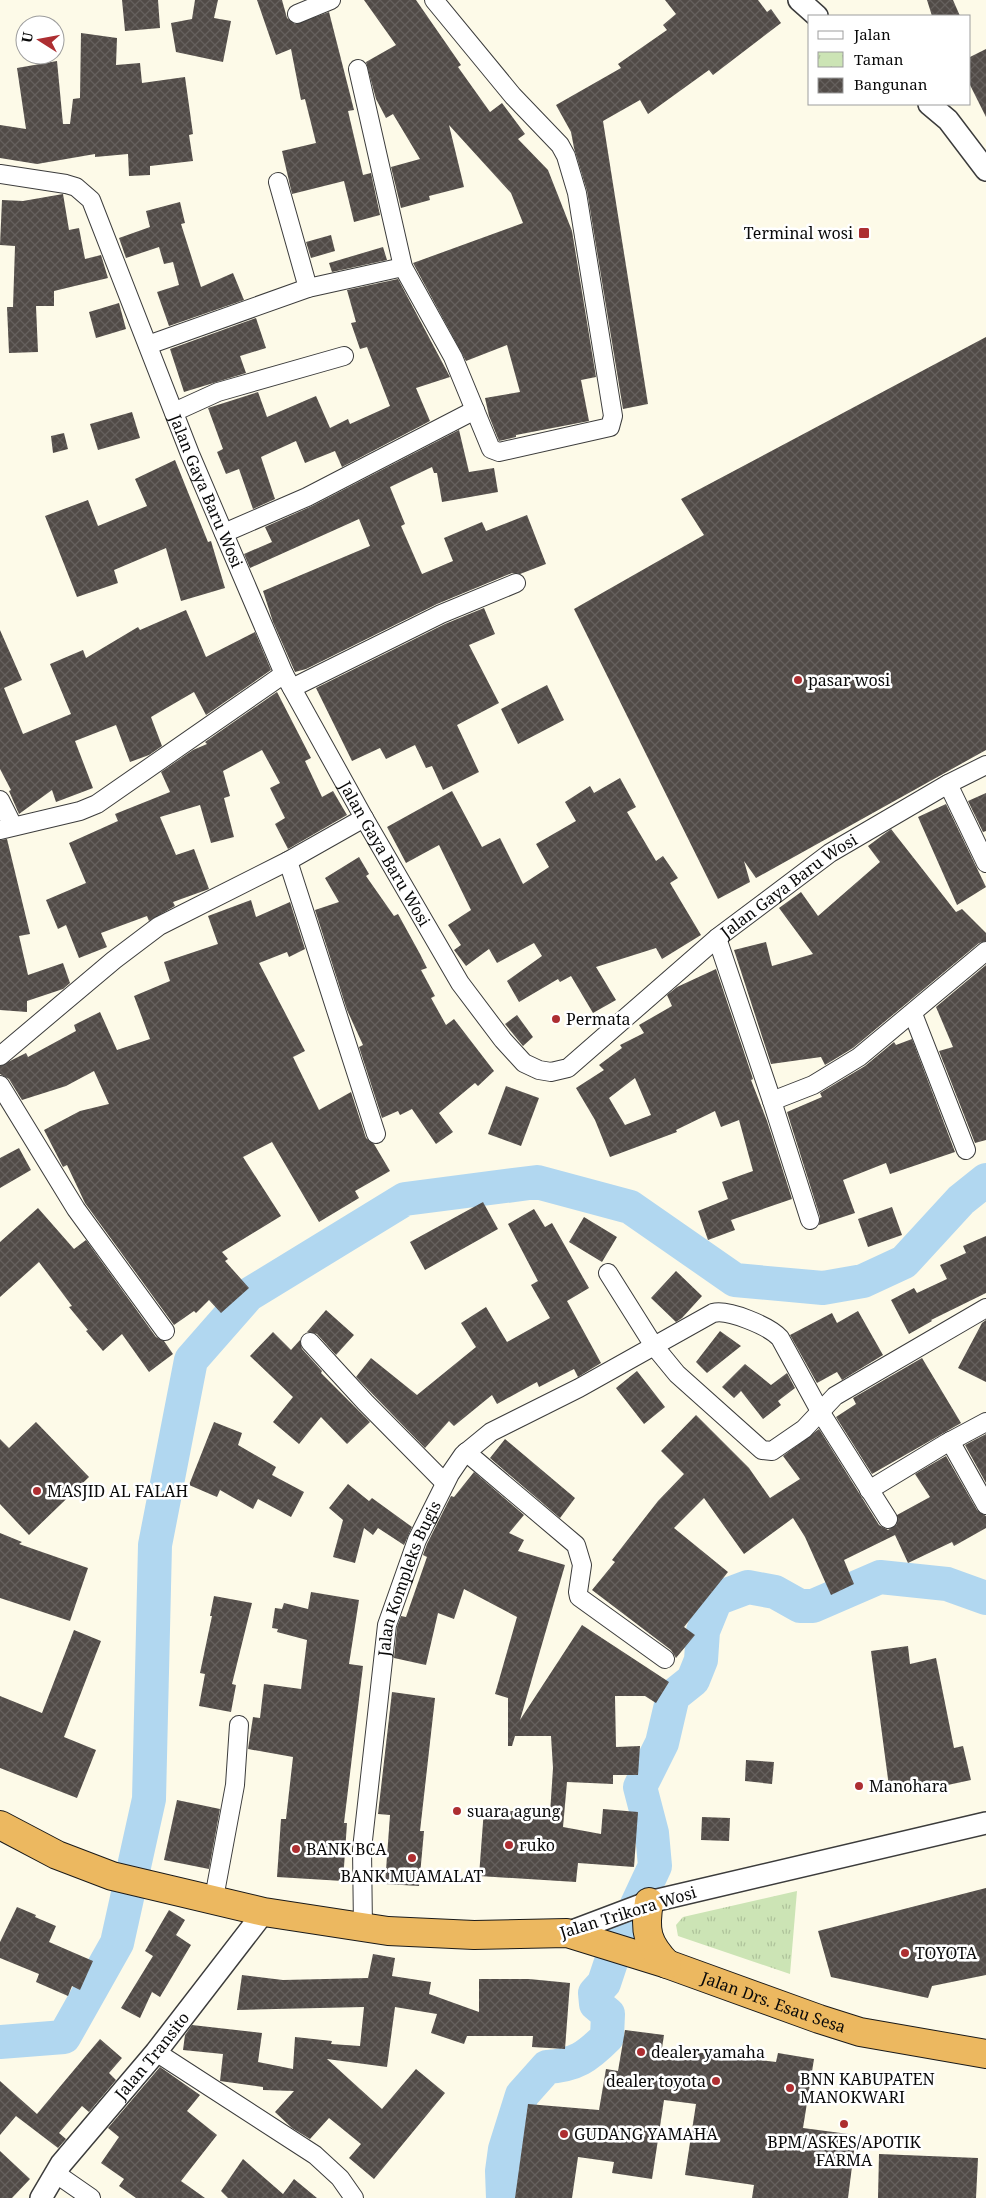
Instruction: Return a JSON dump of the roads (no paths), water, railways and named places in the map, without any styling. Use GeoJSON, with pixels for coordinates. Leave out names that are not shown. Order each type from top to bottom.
{"type":"FeatureCollection","features":[{"type":"Feature","properties":{"kind":"highway","name":"Jalan Trikora Wosi"},"geometry":{"type":"LineString","coordinates":[[0,1825],[57,1855],[112,1876],[214,1898],[264,1912],[363,1929],[474,1935],[567,1933]]}},
{"type":"Feature","properties":{"kind":"highway"},"geometry":{"type":"LineString","coordinates":[[649,1902],[647,1916],[648,1938],[652,1946],[668,1964]]}},
{"type":"Feature","properties":{"kind":"highway","name":"Jalan Drs. Esau Sesa"},"geometry":{"type":"LineString","coordinates":[[567,1933],[668,1964],[819,2020],[860,2032],[986,2054]]}},
{"type":"Feature","properties":{"kind":"street"},"geometry":{"type":"LineString","coordinates":[[297,14],[331,0]]}},
{"type":"Feature","properties":{"kind":"street"},"geometry":{"type":"LineString","coordinates":[[358,69],[403,267],[453,357],[487,442],[494,452],[607,429],[614,421],[577,193],[566,156],[560,146],[512,96],[434,0]]}},
{"type":"Feature","properties":{"kind":"street"},"geometry":{"type":"LineString","coordinates":[[799,0],[815,15]]}},
{"type":"Feature","properties":{"kind":"street"},"geometry":{"type":"LineString","coordinates":[[930,105],[948,120],[986,170]]}},
{"type":"Feature","properties":{"kind":"street","name":"Jalan Gaya Baru Wosi"},"geometry":{"type":"LineString","coordinates":[[0,174],[66,184],[86,193],[99,216],[174,412],[288,681],[364,818],[460,983],[503,1040],[524,1063],[539,1070],[562,1070],[576,1062],[718,938],[830,852],[948,784],[986,765]]}},
{"type":"Feature","properties":{"kind":"street"},"geometry":{"type":"LineString","coordinates":[[278,182],[308,288]]}},
{"type":"Feature","properties":{"kind":"street"},"geometry":{"type":"LineString","coordinates":[[148,345],[308,288],[403,267]]}},
{"type":"Feature","properties":{"kind":"street"},"geometry":{"type":"LineString","coordinates":[[174,412],[218,392],[344,356]]}},
{"type":"Feature","properties":{"kind":"street"},"geometry":{"type":"LineString","coordinates":[[224,533],[307,497],[475,410]]}},
{"type":"Feature","properties":{"kind":"street"},"geometry":{"type":"LineString","coordinates":[[0,800],[6,828],[80,811],[96,804],[288,681],[516,582]]}},
{"type":"Feature","properties":{"kind":"street"},"geometry":{"type":"LineString","coordinates":[[948,784],[986,863]]}},
{"type":"Feature","properties":{"kind":"street"},"geometry":{"type":"LineString","coordinates":[[0,1056],[114,960],[159,926],[288,861],[364,818]]}},
{"type":"Feature","properties":{"kind":"street"},"geometry":{"type":"LineString","coordinates":[[288,861],[376,1134]]}},
{"type":"Feature","properties":{"kind":"street"},"geometry":{"type":"LineString","coordinates":[[718,938],[810,1220]]}},
{"type":"Feature","properties":{"kind":"street"},"geometry":{"type":"LineString","coordinates":[[772,1101],[813,1085],[860,1057],[986,951]]}},
{"type":"Feature","properties":{"kind":"street"},"geometry":{"type":"LineString","coordinates":[[913,1014],[966,1150]]}},
{"type":"Feature","properties":{"kind":"street"},"geometry":{"type":"LineString","coordinates":[[0,1085],[71,1201],[165,1331]]}},
{"type":"Feature","properties":{"kind":"street"},"geometry":{"type":"LineString","coordinates":[[608,1273],[654,1346],[677,1374],[762,1450],[772,1451],[804,1429],[835,1396],[986,1308]]}},
{"type":"Feature","properties":{"kind":"street","name":"Jalan Kompleks Bugis"},"geometry":{"type":"LineString","coordinates":[[363,1929],[362,1849],[387,1624],[417,1540],[445,1483],[466,1452],[491,1432],[579,1388],[713,1313],[727,1312],[776,1334],[821,1413],[888,1519]]}},
{"type":"Feature","properties":{"kind":"street"},"geometry":{"type":"LineString","coordinates":[[310,1342],[365,1402],[445,1483]]}},
{"type":"Feature","properties":{"kind":"street"},"geometry":{"type":"LineString","coordinates":[[869,1490],[950,1441],[986,1422]]}},
{"type":"Feature","properties":{"kind":"street"},"geometry":{"type":"LineString","coordinates":[[950,1441],[986,1505]]}},
{"type":"Feature","properties":{"kind":"street"},"geometry":{"type":"LineString","coordinates":[[466,1452],[576,1545],[582,1565],[579,1597],[665,1659]]}},
{"type":"Feature","properties":{"kind":"street"},"geometry":{"type":"LineString","coordinates":[[214,1898],[235,1786],[239,1725]]}},
{"type":"Feature","properties":{"kind":"street","name":"Jalan Trikora Wosi"},"geometry":{"type":"LineString","coordinates":[[567,1933],[649,1902],[986,1823]]}},
{"type":"Feature","properties":{"kind":"street","name":"Jalan Transito"},"geometry":{"type":"LineString","coordinates":[[41,2198],[55,2173],[156,2052],[264,1912]]}},
{"type":"Feature","properties":{"kind":"street"},"geometry":{"type":"LineString","coordinates":[[156,2052],[315,2155],[340,2178],[354,2198]]}},
{"type":"Feature","properties":{"kind":"street"},"geometry":{"type":"LineString","coordinates":[[55,2173],[90,2198]]}},
{"type":"Feature","properties":{"kind":"waterway"},"geometry":{"type":"LineString","coordinates":[[0,2042],[64,2037],[117,1943],[149,1799],[155,1545],[191,1360],[248,1295],[405,1199],[537,1182],[630,1207],[735,1280],[823,1288],[863,1281],[904,1262],[961,1200],[986,1180]]}},
{"type":"Feature","properties":{"kind":"waterway"},"geometry":{"type":"LineString","coordinates":[[503,2198],[502,2171],[505,2149],[522,2095],[547,2067],[566,2064],[580,2059],[607,2037],[608,2014],[596,2004],[595,1993],[604,1983],[613,1956],[655,1866],[652,1833],[640,1787],[662,1743],[673,1696],[693,1680],[701,1660],[703,1631],[716,1599],[748,1587],[775,1592],[800,1606],[813,1606],[880,1577],[947,1584],[986,1598]]}},
{"type":"Feature","properties":{"kind":"place","name":"Terminal wosi"},"geometry":{"type":"Point","coordinates":[864,233]}},
{"type":"Feature","properties":{"kind":"place","name":"pasar wosi"},"geometry":{"type":"Point","coordinates":[798,680]}},
{"type":"Feature","properties":{"kind":"place","name":"Permata"},"geometry":{"type":"Point","coordinates":[556,1019]}},
{"type":"Feature","properties":{"kind":"place","name":"MASJID AL FALAH"},"geometry":{"type":"Point","coordinates":[37,1491]}},
{"type":"Feature","properties":{"kind":"place","name":"Manohara"},"geometry":{"type":"Point","coordinates":[859,1786]}},
{"type":"Feature","properties":{"kind":"place","name":"suara agung"},"geometry":{"type":"Point","coordinates":[457,1811]}},
{"type":"Feature","properties":{"kind":"place","name":"ruko"},"geometry":{"type":"Point","coordinates":[509,1845]}},
{"type":"Feature","properties":{"kind":"place","name":"BANK BCA"},"geometry":{"type":"Point","coordinates":[296,1849]}},
{"type":"Feature","properties":{"kind":"place","name":"BANK MUAMALAT"},"geometry":{"type":"Point","coordinates":[412,1858]}},
{"type":"Feature","properties":{"kind":"place","name":"TOYOTA"},"geometry":{"type":"Point","coordinates":[905,1953]}},
{"type":"Feature","properties":{"kind":"place","name":"dealer yamaha"},"geometry":{"type":"Point","coordinates":[641,2052]}},
{"type":"Feature","properties":{"kind":"place","name":"dealer toyota"},"geometry":{"type":"Point","coordinates":[716,2081]}},
{"type":"Feature","properties":{"kind":"place","name":"BNN KABUPATEN MANOKWARI"},"geometry":{"type":"Point","coordinates":[790,2088]}},
{"type":"Feature","properties":{"kind":"place","name":"BPM/ASKES/APOTIK FARMA"},"geometry":{"type":"Point","coordinates":[844,2124]}},
{"type":"Feature","properties":{"kind":"place","name":"GUDANG YAMAHA"},"geometry":{"type":"Point","coordinates":[564,2134]}}]}
